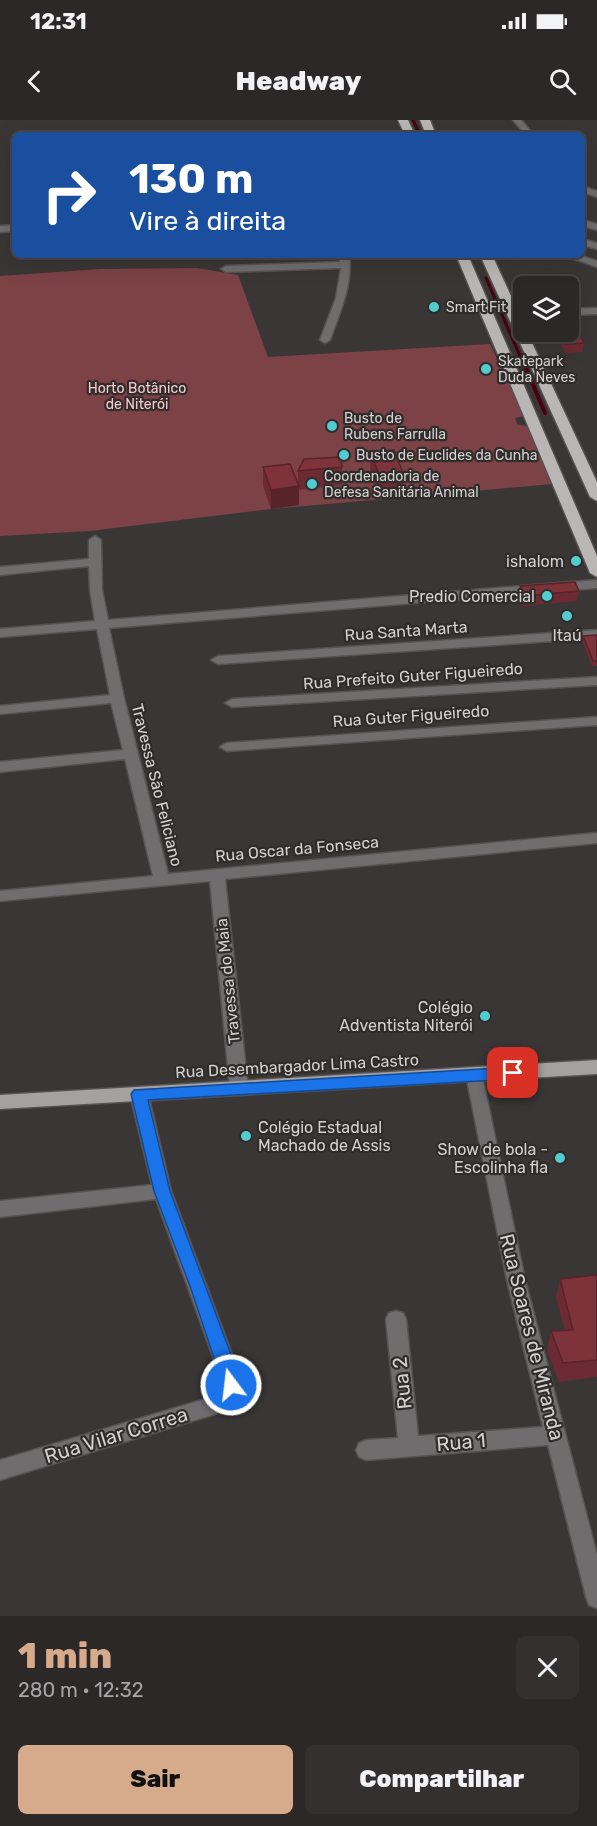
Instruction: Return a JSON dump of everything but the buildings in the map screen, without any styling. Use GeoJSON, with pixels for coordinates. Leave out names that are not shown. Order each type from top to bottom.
{"type":"FeatureCollection","features":[{"type":"Feature","properties":{"kind":"highway"},"geometry":{"type":"LineString","coordinates":[[463,258],[597,573]]}},
{"type":"Feature","properties":{"kind":"highway"},"geometry":{"type":"LineString","coordinates":[[488,258],[513,306]]}},
{"type":"Feature","properties":{"kind":"highway"},"geometry":{"type":"LineString","coordinates":[[530,342],[597,497]]}},
{"type":"Feature","properties":{"kind":"main road","name":"Rua Desembargador Lima Castro"},"geometry":{"type":"LineString","coordinates":[[0,1102],[597,1067]]}},
{"type":"Feature","properties":{"kind":"street"},"geometry":{"type":"LineString","coordinates":[[517,120],[527,132]]}},
{"type":"Feature","properties":{"kind":"street"},"geometry":{"type":"LineString","coordinates":[[578,258],[597,264]]}},
{"type":"Feature","properties":{"kind":"street"},"geometry":{"type":"LineString","coordinates":[[226,269],[346,260],[345,278],[325,340]]}},
{"type":"Feature","properties":{"kind":"street"},"geometry":{"type":"LineString","coordinates":[[579,312],[597,311]]}},
{"type":"Feature","properties":{"kind":"street","name":"Travessa São Feliciano"},"geometry":{"type":"LineString","coordinates":[[95,540],[96,590],[102,624],[117,698],[162,880]]}},
{"type":"Feature","properties":{"kind":"street"},"geometry":{"type":"LineString","coordinates":[[0,571],[96,562]]}},
{"type":"Feature","properties":{"kind":"street"},"geometry":{"type":"LineString","coordinates":[[0,633],[597,584]]}},
{"type":"Feature","properties":{"kind":"street","name":"Rua Santa Marta"},"geometry":{"type":"LineString","coordinates":[[218,660],[597,634]]}},
{"type":"Feature","properties":{"kind":"street","name":"Rua Prefeito Guter Figueiredo"},"geometry":{"type":"LineString","coordinates":[[232,704],[597,681]]}},
{"type":"Feature","properties":{"kind":"street","name":"Travessa São Feliciano"},"geometry":{"type":"LineString","coordinates":[[0,710],[117,698]]}},
{"type":"Feature","properties":{"kind":"street","name":"Rua Guter Figueiredo"},"geometry":{"type":"LineString","coordinates":[[226,747],[597,721]]}},
{"type":"Feature","properties":{"kind":"street"},"geometry":{"type":"LineString","coordinates":[[0,767],[131,754]]}},
{"type":"Feature","properties":{"kind":"street","name":"Rua Oscar da Fonseca"},"geometry":{"type":"LineString","coordinates":[[0,896],[597,838]]}},
{"type":"Feature","properties":{"kind":"street","name":"Travessa do Maia"},"geometry":{"type":"LineString","coordinates":[[217,874],[239,1088]]}},
{"type":"Feature","properties":{"kind":"street","name":"Rua Soares de Miranda"},"geometry":{"type":"LineString","coordinates":[[474,1075],[516,1280],[597,1597]]}},
{"type":"Feature","properties":{"kind":"street","name":"Rua Vilar Correa"},"geometry":{"type":"LineString","coordinates":[[0,1470],[215,1405],[229,1395],[230,1376],[162,1191],[139,1094]]}},
{"type":"Feature","properties":{"kind":"street"},"geometry":{"type":"LineString","coordinates":[[0,1209],[162,1191]]}},
{"type":"Feature","properties":{"kind":"street","name":"Rua 2"},"geometry":{"type":"LineString","coordinates":[[396,1319],[409,1447]]}},
{"type":"Feature","properties":{"kind":"street","name":"Rua 1"},"geometry":{"type":"LineString","coordinates":[[366,1450],[557,1435]]}},
{"type":"Feature","properties":{"kind":"green space","name":"Horto Botânico de Niterói"},"geometry":{"type":"Polygon","coordinates":[[[197,268],[238,275],[268,357],[490,344],[524,416],[515,418],[517,424],[529,427],[553,484],[271,509],[90,531],[0,536],[0,276],[100,269],[197,268]]]}},
{"type":"Feature","properties":{"kind":"waterway"},"geometry":{"type":"LineString","coordinates":[[413,120],[419,132]]}},
{"type":"Feature","properties":{"kind":"waterway"},"geometry":{"type":"LineString","coordinates":[[486,278],[526,370]]}},
{"type":"Feature","properties":{"kind":"waterway"},"geometry":{"type":"LineString","coordinates":[[526,368],[545,413]]}},
{"type":"Feature","properties":{"kind":"place","name":"Smart Fit"},"geometry":{"type":"Point","coordinates":[434,307]}},
{"type":"Feature","properties":{"kind":"place","name":"Skatepark Duda Neves"},"geometry":{"type":"Point","coordinates":[486,369]}},
{"type":"Feature","properties":{"kind":"place","name":"Busto de Rubens Farrulla"},"geometry":{"type":"Point","coordinates":[332,426]}},
{"type":"Feature","properties":{"kind":"place","name":"Busto de Euclides da Cunha"},"geometry":{"type":"Point","coordinates":[344,455]}},
{"type":"Feature","properties":{"kind":"place","name":"Coordenadoria de Defesa Sanitária Animal"},"geometry":{"type":"Point","coordinates":[312,484]}},
{"type":"Feature","properties":{"kind":"place","name":"ishalom"},"geometry":{"type":"Point","coordinates":[576,561]}},
{"type":"Feature","properties":{"kind":"place","name":"Predio Comercial"},"geometry":{"type":"Point","coordinates":[547,596]}},
{"type":"Feature","properties":{"kind":"place","name":"Itaú"},"geometry":{"type":"Point","coordinates":[567,616]}},
{"type":"Feature","properties":{"kind":"place","name":"Colégio Adventista Niterói"},"geometry":{"type":"Point","coordinates":[485,1016]}},
{"type":"Feature","properties":{"kind":"place","name":"Colégio Estadual Machado de Assis"},"geometry":{"type":"Point","coordinates":[246,1136]}},
{"type":"Feature","properties":{"kind":"place","name":"Show de bola - Escolinha fla"},"geometry":{"type":"Point","coordinates":[560,1158]}},
{"type":"Feature","properties":{"kind":"route"},"geometry":{"type":"LineString","coordinates":[[231,1385],[230,1376],[200,1289],[162,1191],[139,1094],[513,1073]]}}]}
